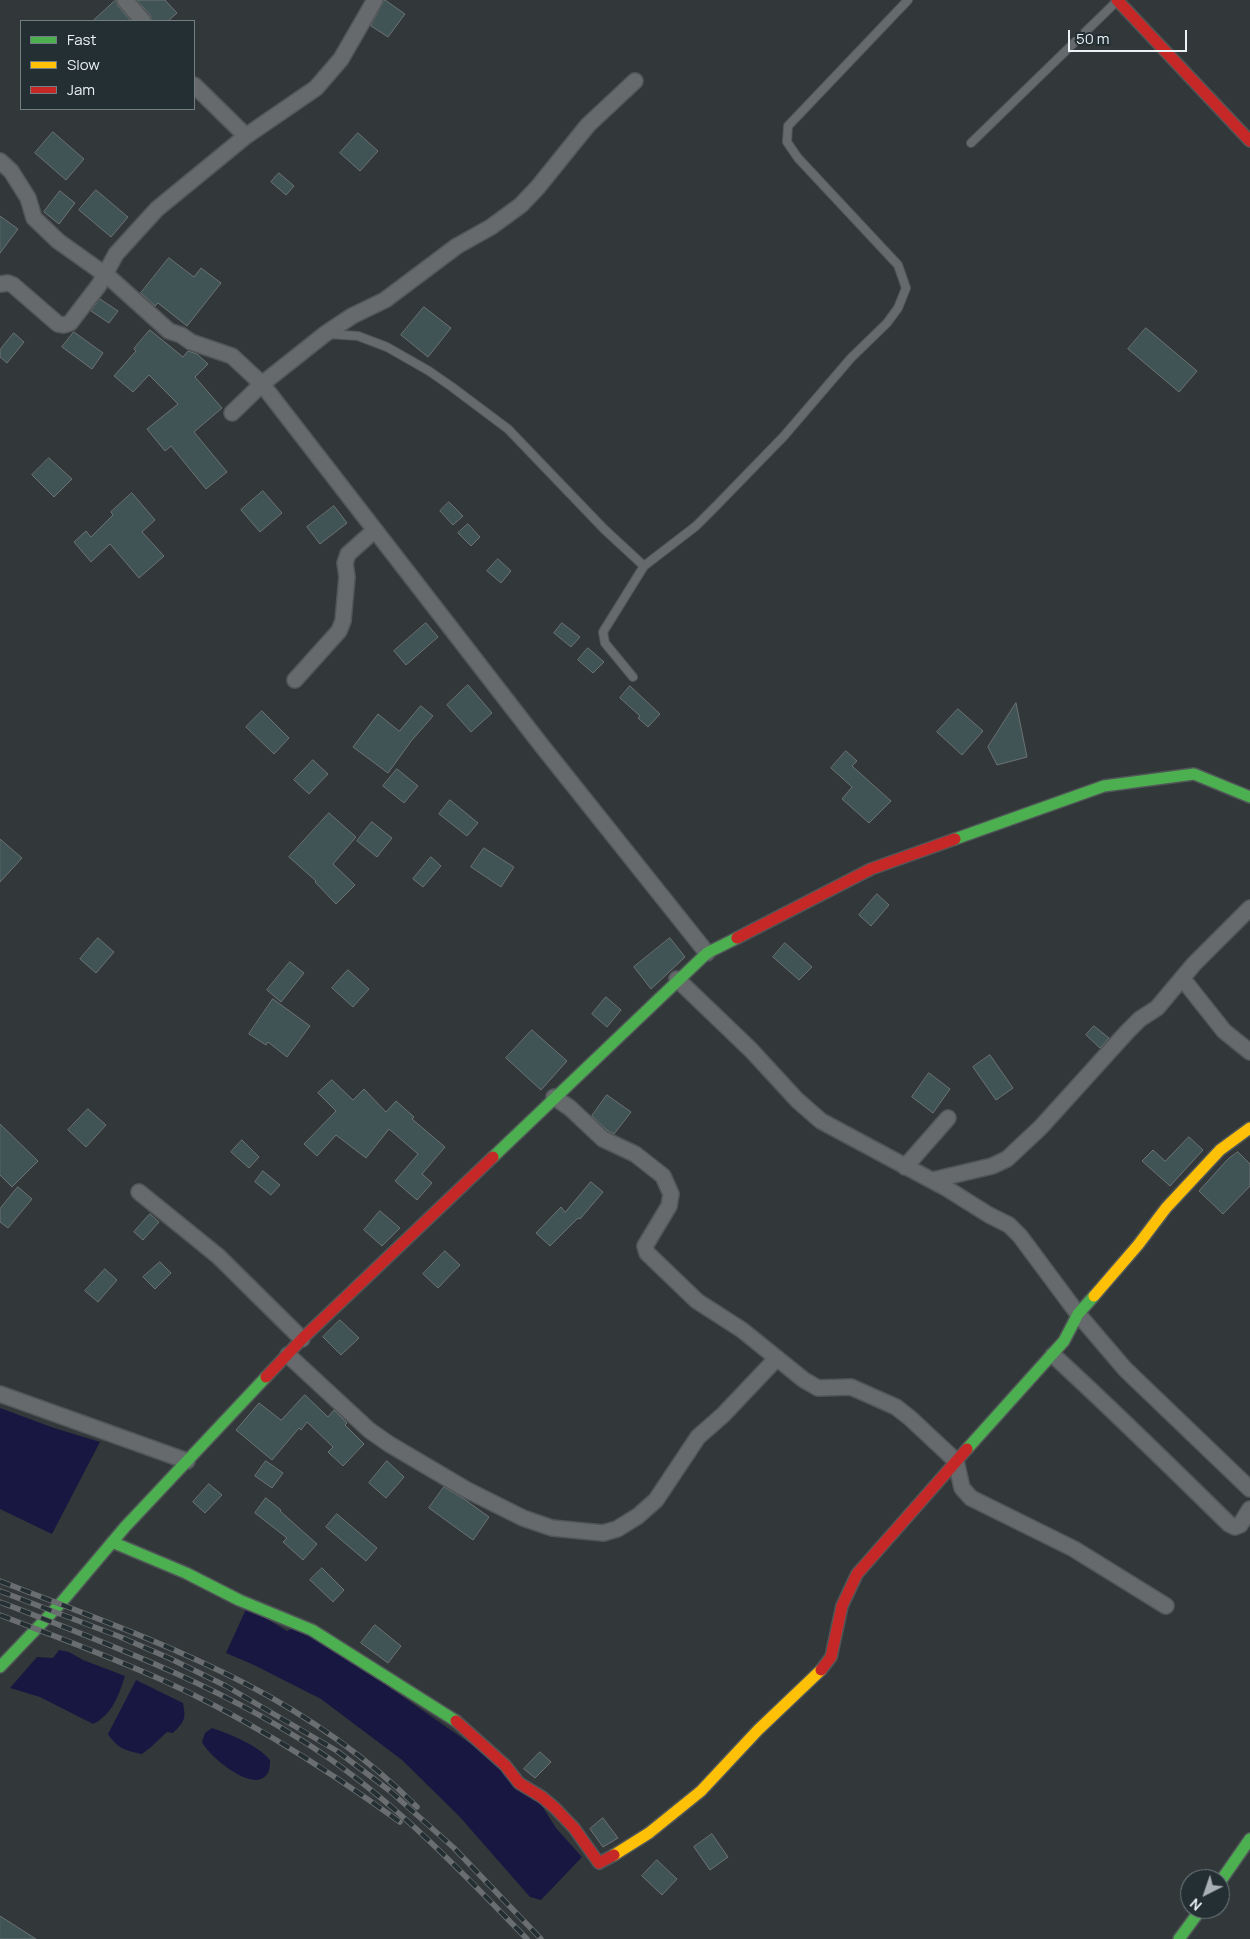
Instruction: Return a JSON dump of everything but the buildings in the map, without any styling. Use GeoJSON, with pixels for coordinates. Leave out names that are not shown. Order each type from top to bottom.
{"type":"FeatureCollection","features":[{"type":"Feature","properties":{"kind":"main road"},"geometry":{"type":"LineString","coordinates":[[1118,0],[1250,141]]}},
{"type":"Feature","properties":{"kind":"main road"},"geometry":{"type":"LineString","coordinates":[[0,1667],[60,1604],[112,1542],[302,1339],[707,952],[871,869],[1104,786],[1194,774],[1250,797]]}},
{"type":"Feature","properties":{"kind":"main road"},"geometry":{"type":"LineString","coordinates":[[112,1542],[186,1573],[239,1600],[312,1630],[464,1726],[505,1765],[519,1783],[542,1797],[565,1818],[599,1863],[650,1833],[677,1812],[701,1791],[758,1730],[822,1669],[831,1657],[842,1606],[857,1574],[956,1461],[1053,1355],[1064,1341],[1078,1314],[1166,1208],[1220,1150],[1250,1128]]}},
{"type":"Feature","properties":{"kind":"main road"},"geometry":{"type":"LineString","coordinates":[[1229,1869],[1250,1839]]}},
{"type":"Feature","properties":{"kind":"main road"},"geometry":{"type":"LineString","coordinates":[[1179,1939],[1194,1919]]}},
{"type":"Feature","properties":{"kind":"street"},"geometry":{"type":"LineString","coordinates":[[125,0],[142,20]]}},
{"type":"Feature","properties":{"kind":"street"},"geometry":{"type":"LineString","coordinates":[[0,284],[8,283],[13,286],[58,324],[64,325],[70,322],[78,314],[116,254],[157,209],[246,136],[316,88],[341,59],[375,0]]}},
{"type":"Feature","properties":{"kind":"street"},"geometry":{"type":"LineString","coordinates":[[232,413],[262,384],[325,334],[352,316],[385,300],[457,246],[491,227],[521,205],[588,125],[635,80]]}},
{"type":"Feature","properties":{"kind":"street"},"geometry":{"type":"LineString","coordinates":[[195,86],[246,136]]}},
{"type":"Feature","properties":{"kind":"street"},"geometry":{"type":"LineString","coordinates":[[0,161],[11,171],[28,198],[34,218],[58,241],[104,274],[169,331],[181,335],[191,342],[232,356],[262,384],[542,746],[707,952]]}},
{"type":"Feature","properties":{"kind":"street"},"geometry":{"type":"LineString","coordinates":[[295,680],[339,631],[343,621],[347,577],[345,562],[348,554],[375,530]]}},
{"type":"Feature","properties":{"kind":"street"},"geometry":{"type":"LineString","coordinates":[[933,1180],[992,1166],[1007,1159],[1041,1127],[1127,1032],[1140,1019],[1157,1008],[1182,978],[1250,908]]}},
{"type":"Feature","properties":{"kind":"street"},"geometry":{"type":"LineString","coordinates":[[1182,978],[1224,1031],[1250,1052]]}},
{"type":"Feature","properties":{"kind":"street"},"geometry":{"type":"LineString","coordinates":[[677,979],[751,1050],[797,1100],[821,1121],[905,1167],[933,1180],[989,1216],[1009,1225],[1020,1236],[1078,1314],[1125,1369],[1250,1489]]}},
{"type":"Feature","properties":{"kind":"street"},"geometry":{"type":"LineString","coordinates":[[554,1097],[570,1108],[603,1140],[635,1154],[663,1176],[671,1194],[669,1206],[645,1246],[647,1253],[697,1302],[742,1330],[804,1380],[818,1388],[851,1387],[896,1407],[922,1428],[956,1461],[962,1488],[970,1498],[1074,1549],[1166,1606]]}},
{"type":"Feature","properties":{"kind":"street"},"geometry":{"type":"LineString","coordinates":[[905,1167],[948,1118]]}},
{"type":"Feature","properties":{"kind":"street"},"geometry":{"type":"LineString","coordinates":[[139,1192],[218,1256],[302,1339]]}},
{"type":"Feature","properties":{"kind":"street"},"geometry":{"type":"LineString","coordinates":[[288,1355],[369,1430],[467,1490],[523,1518],[552,1528],[603,1533],[617,1529],[638,1516],[656,1500],[698,1437],[723,1415],[777,1358]]}},
{"type":"Feature","properties":{"kind":"street"},"geometry":{"type":"LineString","coordinates":[[1053,1355],[1138,1437],[1168,1462],[1229,1524],[1235,1527],[1240,1525],[1250,1509]]}},
{"type":"Feature","properties":{"kind":"street"},"geometry":{"type":"LineString","coordinates":[[0,1394],[187,1461]]}},
{"type":"Feature","properties":{"kind":"lane"},"geometry":{"type":"LineString","coordinates":[[633,677],[604,643],[603,632],[644,566],[696,526],[724,498],[784,436],[851,358],[887,323],[898,308],[906,288],[898,265],[798,158],[787,142],[788,126],[908,0]]}},
{"type":"Feature","properties":{"kind":"lane"},"geometry":{"type":"LineString","coordinates":[[971,143],[1118,0]]}},
{"type":"Feature","properties":{"kind":"lane"},"geometry":{"type":"LineString","coordinates":[[325,334],[358,336],[387,347],[452,387],[508,428],[604,529],[644,566]]}},
{"type":"Feature","properties":{"kind":"shaded area"},"geometry":{"type":"Polygon","coordinates":[[[0,1408],[54,1428],[100,1442],[52,1534],[0,1509],[0,1408]]]}},
{"type":"Feature","properties":{"kind":"shaded area"},"geometry":{"type":"Polygon","coordinates":[[[247,1607],[287,1631],[300,1625],[501,1765],[542,1806],[556,1828],[582,1857],[541,1900],[530,1897],[459,1816],[402,1760],[321,1699],[226,1653],[247,1607]]]}},
{"type":"Feature","properties":{"kind":"shaded area"},"geometry":{"type":"Polygon","coordinates":[[[59,1650],[69,1652],[83,1660],[125,1676],[110,1710],[93,1724],[40,1697],[10,1688],[37,1657],[53,1658],[59,1650]]]}},
{"type":"Feature","properties":{"kind":"shaded area"},"geometry":{"type":"Polygon","coordinates":[[[136,1680],[183,1703],[184,1713],[184,1720],[173,1733],[167,1732],[142,1754],[122,1748],[108,1734],[136,1680]]]}},
{"type":"Feature","properties":{"kind":"shaded area"},"geometry":{"type":"Polygon","coordinates":[[[212,1728],[244,1741],[265,1755],[270,1760],[267,1774],[263,1778],[256,1780],[248,1779],[220,1762],[202,1742],[205,1733],[212,1728]]]}},
{"type":"Feature","properties":{"kind":"railway"},"geometry":{"type":"LineString","coordinates":[[0,1581],[168,1647],[273,1699],[323,1730],[371,1765],[417,1807]]}},
{"type":"Feature","properties":{"kind":"railway"},"geometry":{"type":"LineString","coordinates":[[0,1591],[118,1636],[169,1658],[226,1686],[337,1751],[390,1791],[454,1848],[541,1939]]}},
{"type":"Feature","properties":{"kind":"railway"},"geometry":{"type":"LineString","coordinates":[[0,1602],[170,1671],[252,1711],[291,1734],[357,1779],[408,1821],[457,1867],[527,1939]]}},
{"type":"Feature","properties":{"kind":"railway"},"geometry":{"type":"LineString","coordinates":[[0,1615],[142,1671],[194,1695],[285,1745],[343,1782],[400,1822]]}},
{"type":"Feature","properties":{"kind":"traffic: fast"},"geometry":{"type":"LineString","coordinates":[[955,839],[1104,786],[1194,774],[1250,797]]}},
{"type":"Feature","properties":{"kind":"traffic: fast"},"geometry":{"type":"LineString","coordinates":[[493,1157],[707,953],[737,938]]}},
{"type":"Feature","properties":{"kind":"traffic: fast"},"geometry":{"type":"LineString","coordinates":[[967,1449],[1064,1341],[1078,1314],[1094,1296]]}},
{"type":"Feature","properties":{"kind":"traffic: fast"},"geometry":{"type":"LineString","coordinates":[[0,1667],[60,1604],[125,1527],[266,1377]]}},
{"type":"Feature","properties":{"kind":"traffic: fast"},"geometry":{"type":"LineString","coordinates":[[112,1542],[186,1573],[239,1600],[312,1630],[456,1721]]}},
{"type":"Feature","properties":{"kind":"traffic: fast"},"geometry":{"type":"LineString","coordinates":[[1229,1869],[1250,1839]]}},
{"type":"Feature","properties":{"kind":"traffic: fast"},"geometry":{"type":"LineString","coordinates":[[1179,1939],[1194,1919]]}},
{"type":"Feature","properties":{"kind":"traffic: slow"},"geometry":{"type":"LineString","coordinates":[[1094,1296],[1138,1245],[1166,1208],[1220,1150],[1250,1128]]}},
{"type":"Feature","properties":{"kind":"traffic: slow"},"geometry":{"type":"LineString","coordinates":[[614,1855],[649,1833],[701,1791],[758,1730],[821,1670]]}},
{"type":"Feature","properties":{"kind":"traffic: jam"},"geometry":{"type":"LineString","coordinates":[[1117,0],[1250,141]]}},
{"type":"Feature","properties":{"kind":"traffic: jam"},"geometry":{"type":"LineString","coordinates":[[737,938],[871,869],[955,839]]}},
{"type":"Feature","properties":{"kind":"traffic: jam"},"geometry":{"type":"LineString","coordinates":[[266,1377],[302,1339],[493,1157]]}},
{"type":"Feature","properties":{"kind":"traffic: jam"},"geometry":{"type":"LineString","coordinates":[[821,1670],[831,1657],[842,1606],[857,1574],[967,1449]]}},
{"type":"Feature","properties":{"kind":"traffic: jam"},"geometry":{"type":"LineString","coordinates":[[456,1721],[505,1765],[519,1783],[542,1797],[555,1808],[574,1828],[599,1863],[614,1855]]}}]}
